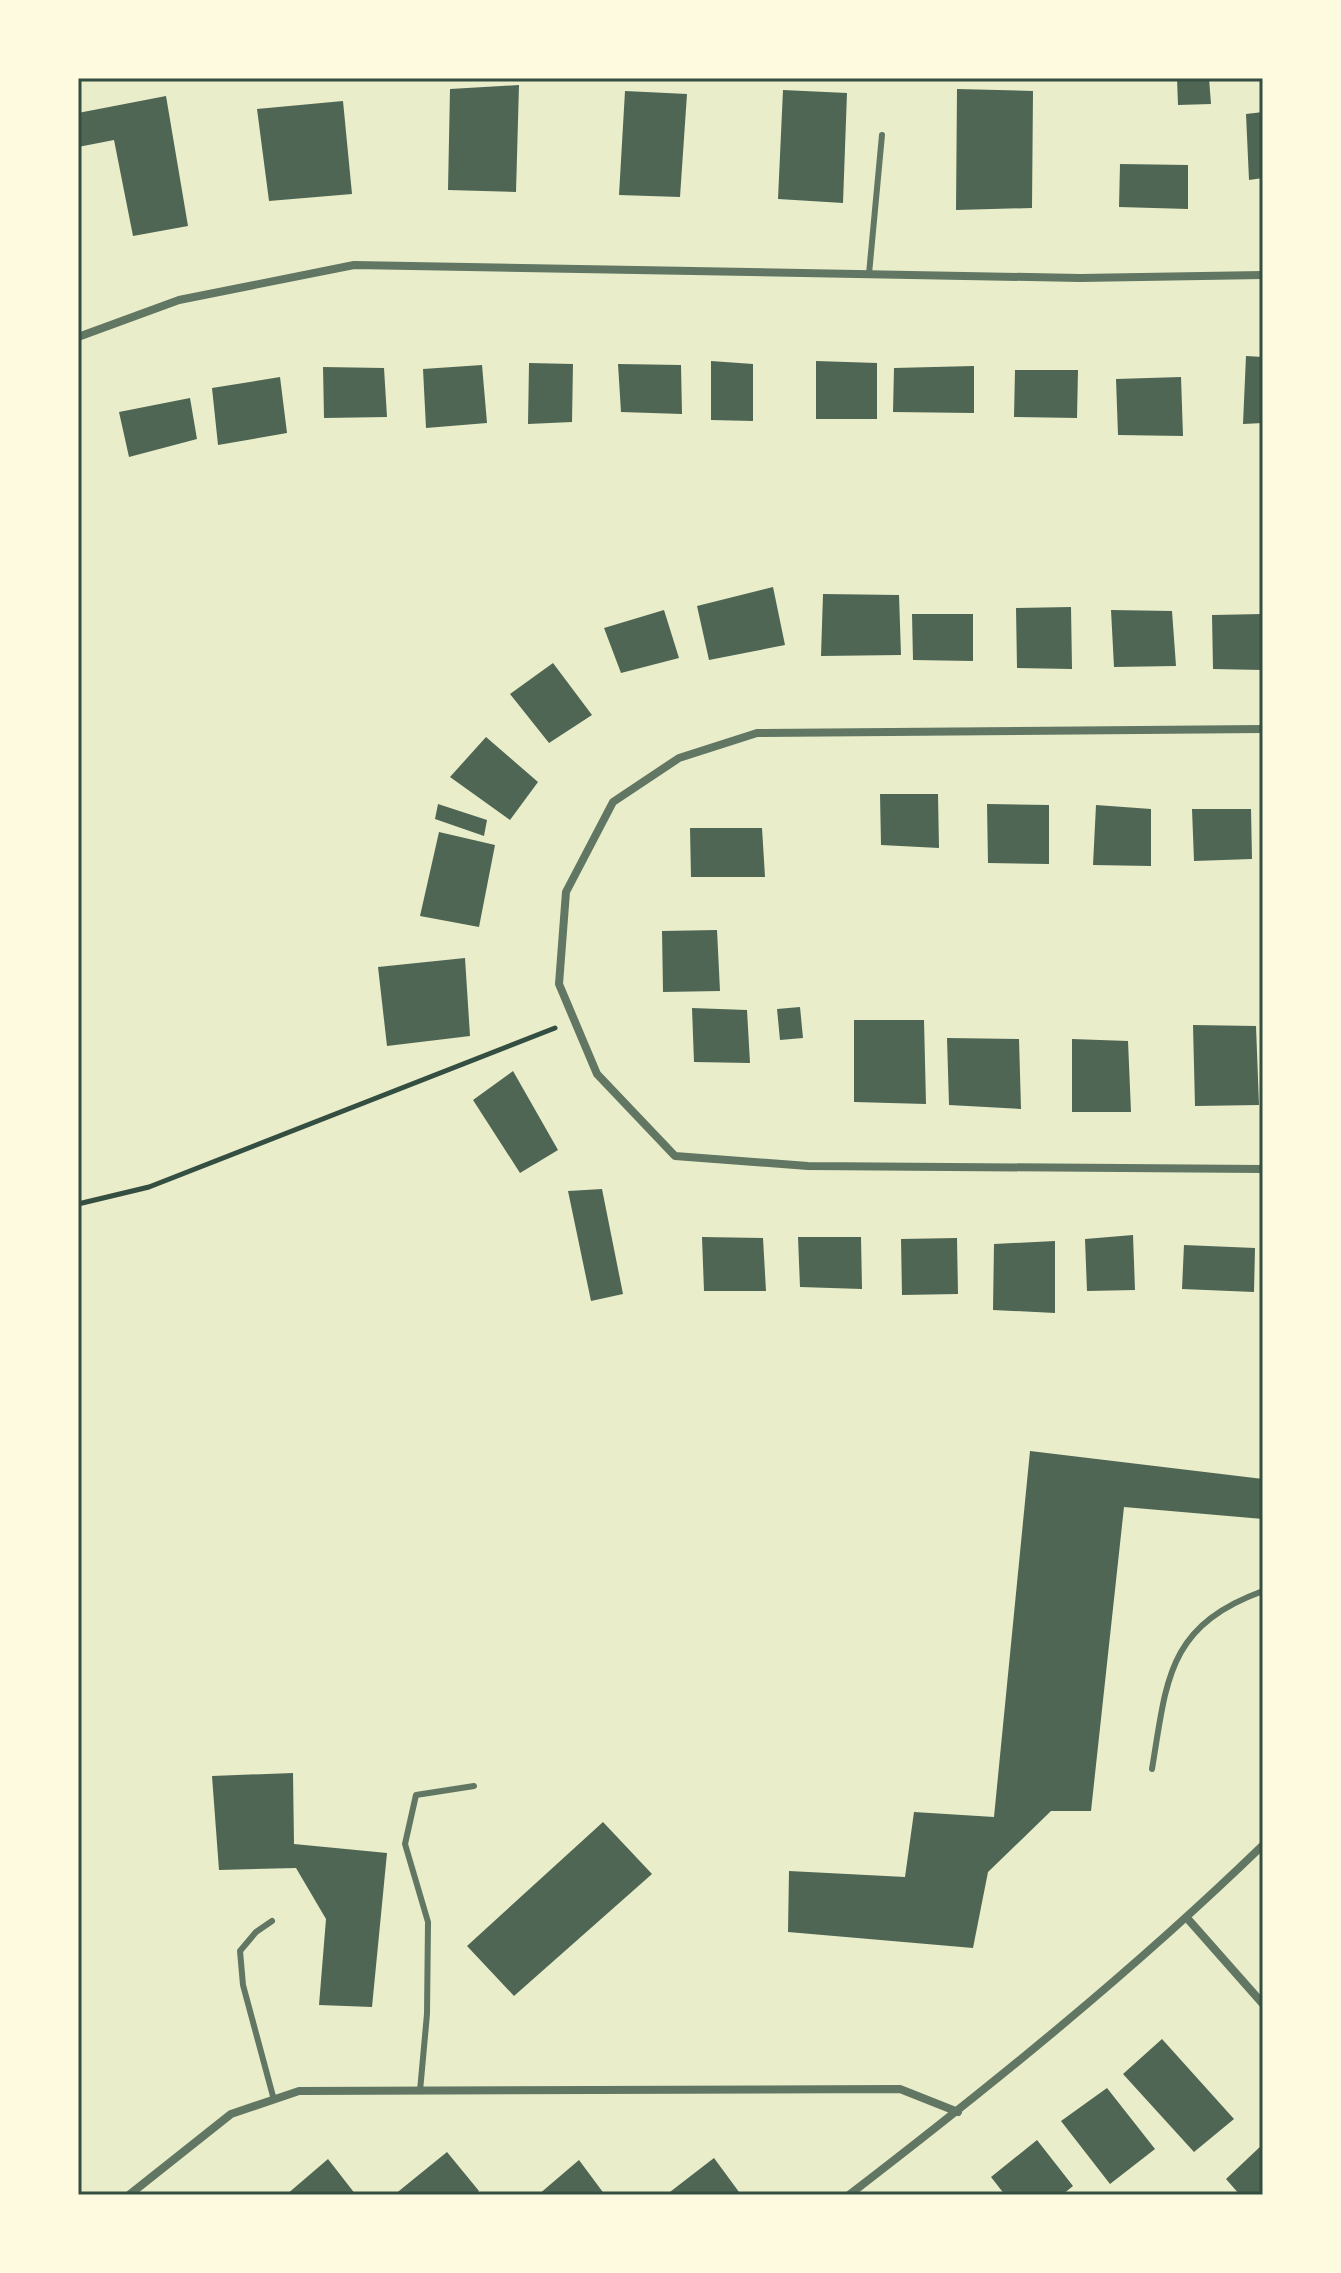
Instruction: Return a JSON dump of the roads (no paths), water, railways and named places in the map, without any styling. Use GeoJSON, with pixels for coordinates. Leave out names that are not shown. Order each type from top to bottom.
{"type":"FeatureCollection","features":[{"type":"Feature","properties":{"kind":"street"},"geometry":{"type":"LineString","coordinates":[[78,337],[179,300],[354,265],[1080,278],[1263,275]]}},
{"type":"Feature","properties":{"kind":"street"},"geometry":{"type":"LineString","coordinates":[[1263,729],[757,733],[679,758],[613,802],[566,892],[559,984],[597,1074],[675,1156],[808,1166],[1263,1169]]}},
{"type":"Feature","properties":{"kind":"street"},"geometry":{"type":"LineString","coordinates":[[849,2195],[958,2112],[1187,1918],[1263,1845]]}},
{"type":"Feature","properties":{"kind":"street"},"geometry":{"type":"LineString","coordinates":[[1187,1918],[1263,2004]]}},
{"type":"Feature","properties":{"kind":"street"},"geometry":{"type":"LineString","coordinates":[[129,2195],[231,2114],[299,2091],[900,2089],[958,2112]]}},
{"type":"Feature","properties":{"kind":"lane"},"geometry":{"type":"LineString","coordinates":[[869,274],[882,135]]}},
{"type":"Feature","properties":{"kind":"lane"},"geometry":{"type":"LineString","coordinates":[[1152,1769],[1169,1674],[1179,1651],[1203,1625],[1234,1602],[1263,1591]]}},
{"type":"Feature","properties":{"kind":"lane"},"geometry":{"type":"LineString","coordinates":[[420,2091],[427,2014],[428,1922],[405,1844],[416,1795],[474,1786]]}},
{"type":"Feature","properties":{"kind":"lane"},"geometry":{"type":"LineString","coordinates":[[272,1921],[256,1932],[240,1951],[243,1985],[274,2100]]}}]}
